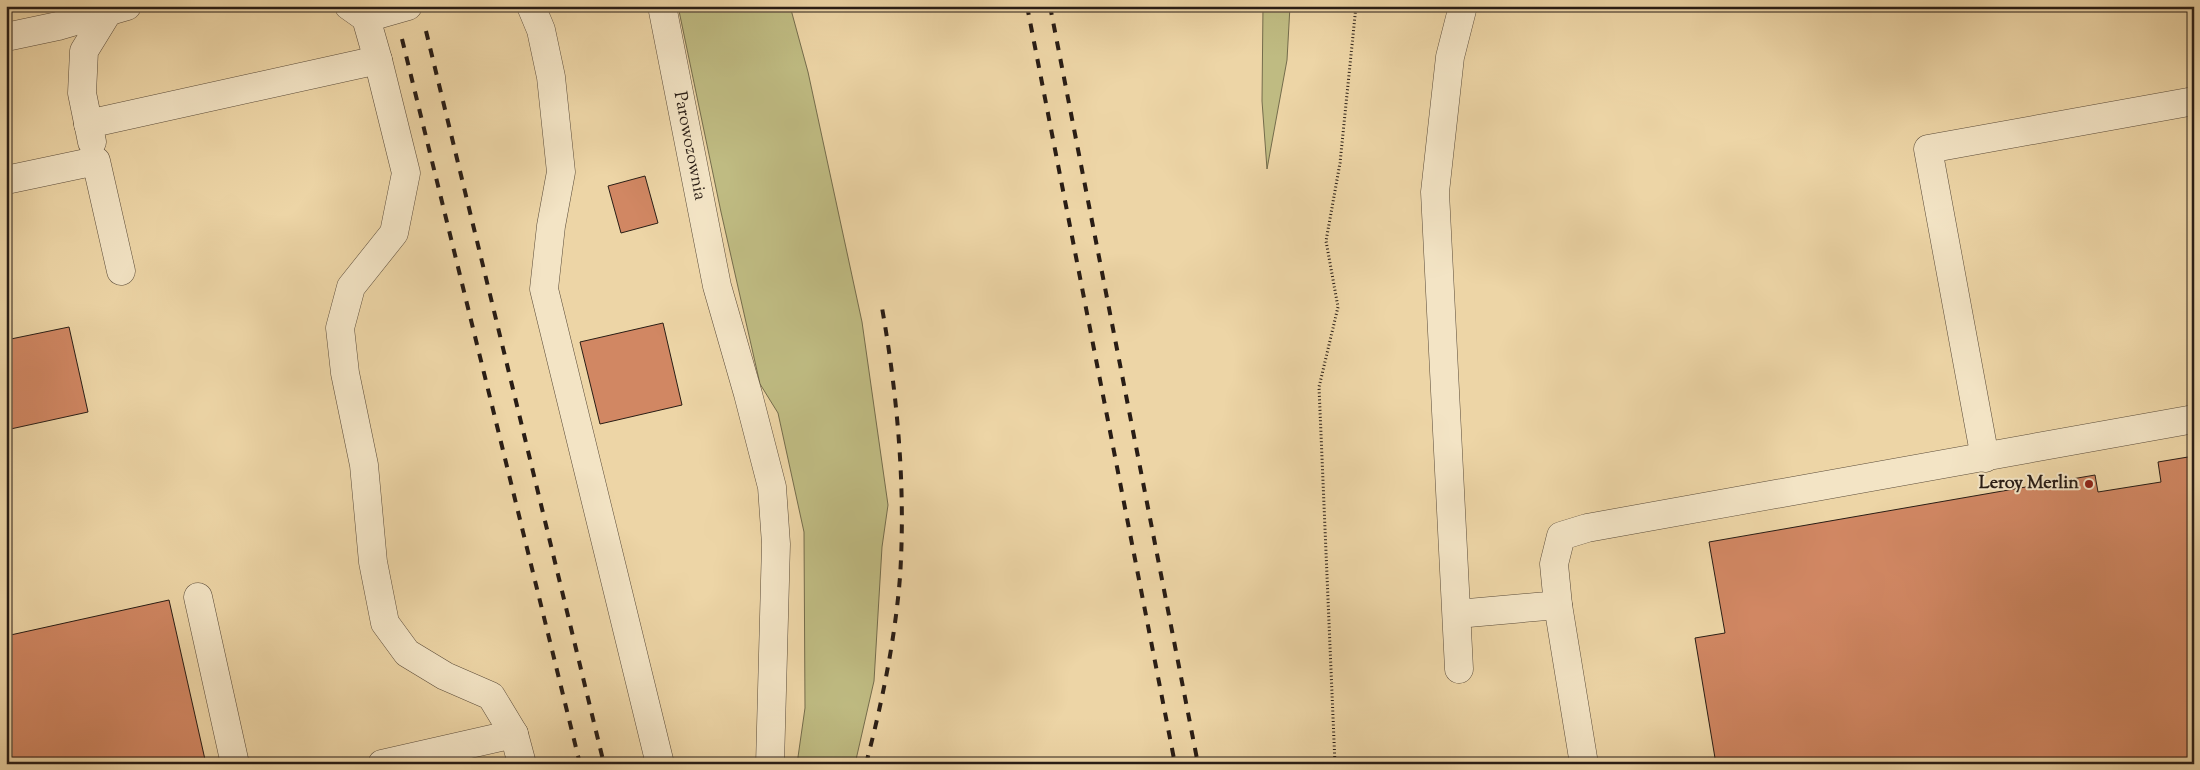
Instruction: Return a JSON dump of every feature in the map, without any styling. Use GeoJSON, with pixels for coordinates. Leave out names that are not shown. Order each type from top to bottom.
{"type":"FeatureCollection","features":[{"type":"Feature","properties":{"kind":"street"},"geometry":{"type":"LineString","coordinates":[[408,6],[357,12],[378,60],[406,173],[394,233],[351,286],[340,328],[345,373],[364,465],[372,562],[385,623],[407,653],[445,676],[491,696],[514,734],[522,764]]}},
{"type":"Feature","properties":{"kind":"street"},"geometry":{"type":"LineString","coordinates":[[531,6],[541,30],[551,77],[561,172],[551,226],[544,289],[660,764]]}},
{"type":"Feature","properties":{"kind":"street","name":"Parowozownia"},"geometry":{"type":"LineString","coordinates":[[662,6],[717,286],[772,487],[776,553],[770,764]]}},
{"type":"Feature","properties":{"kind":"street"},"geometry":{"type":"LineString","coordinates":[[1459,668],[1458,614],[1435,192],[1450,57],[1463,6]]}},
{"type":"Feature","properties":{"kind":"street"},"geometry":{"type":"LineString","coordinates":[[6,36],[58,26],[118,9]]}},
{"type":"Feature","properties":{"kind":"street"},"geometry":{"type":"LineString","coordinates":[[118,9],[84,51],[82,92],[121,270]]}},
{"type":"Feature","properties":{"kind":"street"},"geometry":{"type":"LineString","coordinates":[[88,124],[378,60]]}},
{"type":"Feature","properties":{"kind":"street"},"geometry":{"type":"LineString","coordinates":[[1985,458],[1928,149],[2194,101]]}},
{"type":"Feature","properties":{"kind":"street"},"geometry":{"type":"LineString","coordinates":[[6,180],[96,161]]}},
{"type":"Feature","properties":{"kind":"street"},"geometry":{"type":"LineString","coordinates":[[1584,764],[1558,605],[1554,564],[1561,536],[1587,528],[2194,419]]}},
{"type":"Feature","properties":{"kind":"street"},"geometry":{"type":"LineString","coordinates":[[198,597],[235,764]]}},
{"type":"Feature","properties":{"kind":"street"},"geometry":{"type":"LineString","coordinates":[[1458,614],[1558,605]]}},
{"type":"Feature","properties":{"kind":"street"},"geometry":{"type":"LineString","coordinates":[[382,764],[514,734]]}},
{"type":"Feature","properties":{"kind":"path"},"geometry":{"type":"LineString","coordinates":[[1335,764],[1319,387],[1338,307],[1326,241],[1340,163],[1356,6]]}},
{"type":"Feature","properties":{"kind":"shaded area"},"geometry":{"type":"Polygon","coordinates":[[[678,6],[790,6],[808,72],[862,322],[888,505],[882,547],[874,681],[855,764],[797,764],[805,708],[804,532],[778,413],[760,384],[721,212],[678,6]]]}},
{"type":"Feature","properties":{"kind":"shaded area"},"geometry":{"type":"Polygon","coordinates":[[[1263,6],[1290,6],[1287,60],[1267,169],[1262,101],[1263,6]]]}},
{"type":"Feature","properties":{"kind":"building"},"geometry":{"type":"Polygon","coordinates":[[[645,176],[658,223],[621,233],[608,186],[645,176]]]}},
{"type":"Feature","properties":{"kind":"building"},"geometry":{"type":"Polygon","coordinates":[[[663,323],[682,405],[600,424],[580,342],[663,323]]]}},
{"type":"Feature","properties":{"kind":"building"},"geometry":{"type":"Polygon","coordinates":[[[69,327],[88,412],[6,430],[6,340],[69,327]]]}},
{"type":"Feature","properties":{"kind":"building"},"geometry":{"type":"Polygon","coordinates":[[[2194,456],[2194,764],[1716,764],[1695,638],[1725,633],[1709,542],[2095,475],[2098,492],[2161,482],[2158,462],[2194,456]]]}},
{"type":"Feature","properties":{"kind":"building"},"geometry":{"type":"Polygon","coordinates":[[[169,600],[206,764],[6,764],[6,636],[169,600]]]}},
{"type":"Feature","properties":{"kind":"railway"},"geometry":{"type":"LineString","coordinates":[[1027,6],[1175,764]]}},
{"type":"Feature","properties":{"kind":"railway"},"geometry":{"type":"LineString","coordinates":[[1050,6],[1198,764]]}},
{"type":"Feature","properties":{"kind":"railway"},"geometry":{"type":"LineString","coordinates":[[426,31],[604,764]]}},
{"type":"Feature","properties":{"kind":"railway"},"geometry":{"type":"LineString","coordinates":[[402,39],[580,764]]}},
{"type":"Feature","properties":{"kind":"railway"},"geometry":{"type":"LineString","coordinates":[[866,764],[891,648],[898,601],[902,543],[901,473],[896,404],[881,302]]}},
{"type":"Feature","properties":{"kind":"place","name":"Leroy Merlin"},"geometry":{"type":"Point","coordinates":[2089,484]}}]}
